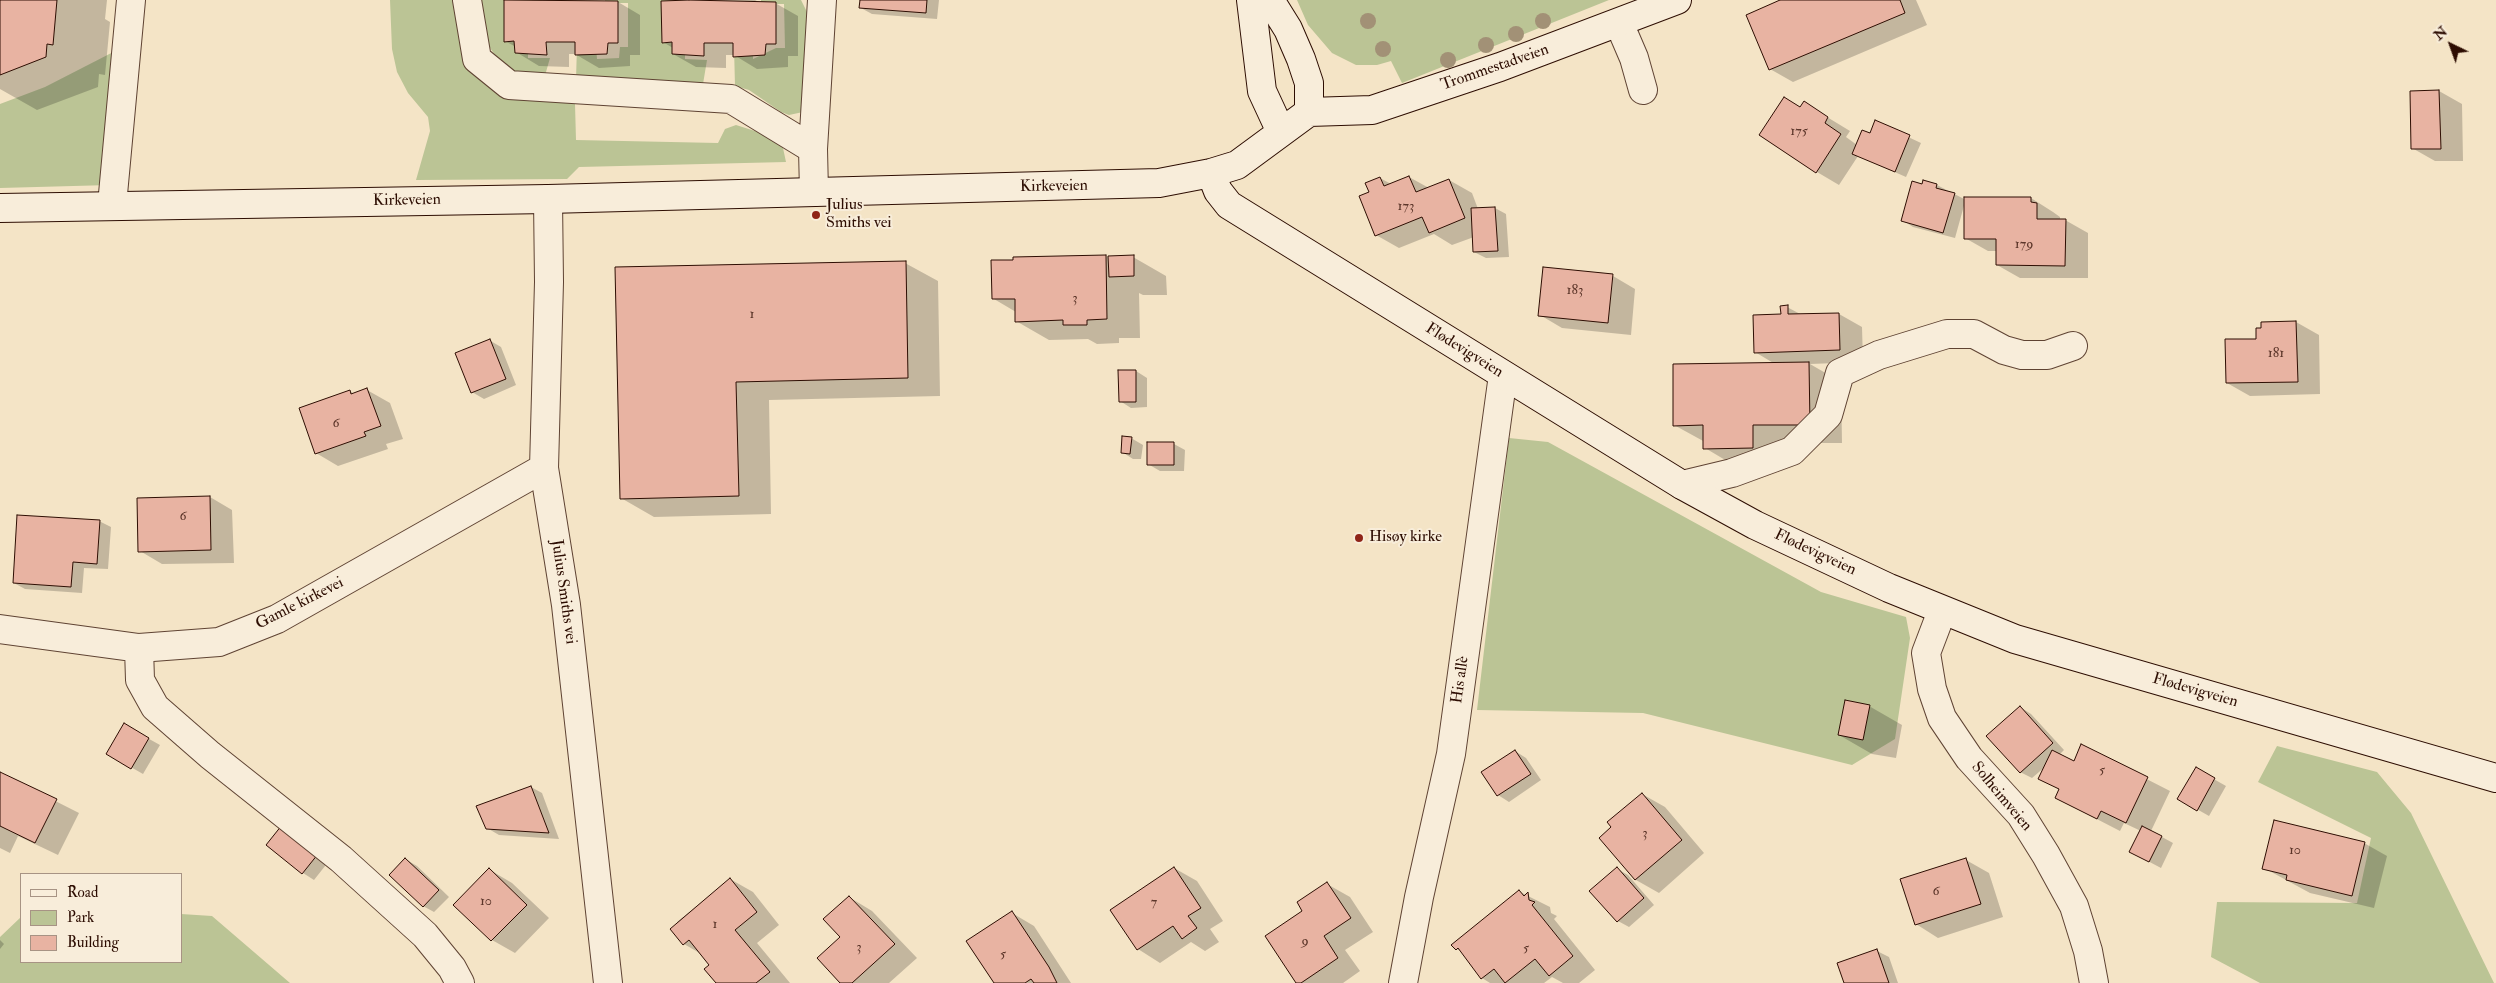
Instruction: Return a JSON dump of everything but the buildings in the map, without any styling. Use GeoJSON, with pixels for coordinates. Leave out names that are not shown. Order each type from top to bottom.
{"type":"FeatureCollection","features":[{"type":"Feature","properties":{"kind":"street"},"geometry":{"type":"LineString","coordinates":[[112,205],[131,0]]}},
{"type":"Feature","properties":{"kind":"street"},"geometry":{"type":"LineString","coordinates":[[467,0],[477,59],[509,85],[731,99],[813,149]]}},
{"type":"Feature","properties":{"kind":"street"},"geometry":{"type":"LineString","coordinates":[[814,192],[813,149],[822,0]]}},
{"type":"Feature","properties":{"kind":"street"},"geometry":{"type":"LineString","coordinates":[[1251,0],[1262,91],[1280,132]]}},
{"type":"Feature","properties":{"kind":"street"},"geometry":{"type":"LineString","coordinates":[[1270,0],[1288,29],[1301,60],[1309,83],[1309,112]]}},
{"type":"Feature","properties":{"kind":"street","name":"Trommestadveien"},"geometry":{"type":"LineString","coordinates":[[1309,112],[1372,110],[1500,67],[1677,0]]}},
{"type":"Feature","properties":{"kind":"street"},"geometry":{"type":"LineString","coordinates":[[1619,23],[1634,58],[1642,90]]}},
{"type":"Feature","properties":{"kind":"street","name":"Kirkeveien"},"geometry":{"type":"LineString","coordinates":[[0,208],[548,199],[1160,183],[1211,173],[1237,165],[1309,112]]}},
{"type":"Feature","properties":{"kind":"street","name":"Flødevigveien"},"geometry":{"type":"LineString","coordinates":[[1211,173],[1218,191],[1229,204],[1682,485],[1755,525],[1942,610],[2015,639],[2496,778]]}},
{"type":"Feature","properties":{"kind":"street","name":"Julius Smiths vei"},"geometry":{"type":"LineString","coordinates":[[548,199],[549,282],[544,468],[566,605],[608,983]]}},
{"type":"Feature","properties":{"kind":"street"},"geometry":{"type":"LineString","coordinates":[[1682,485],[1732,472],[1792,451],[1828,416],[1840,373],[1879,355],[1946,334],[1974,334],[2004,350],[2022,355],[2047,355],[2073,346]]}},
{"type":"Feature","properties":{"kind":"street","name":"His allè"},"geometry":{"type":"LineString","coordinates":[[1401,981],[1451,754],[1503,375]]}},
{"type":"Feature","properties":{"kind":"street","name":"Gamle kirkevei"},"geometry":{"type":"LineString","coordinates":[[0,629],[139,648],[219,642],[277,619],[544,468]]}},
{"type":"Feature","properties":{"kind":"street","name":"Solheimveien"},"geometry":{"type":"LineString","coordinates":[[1942,610],[1926,653],[1932,689],[1942,718],[1968,758],[2021,815],[2046,855],[2074,906],[2088,951],[2094,983]]}},
{"type":"Feature","properties":{"kind":"street"},"geometry":{"type":"LineString","coordinates":[[139,648],[140,680],[155,707],[210,755],[341,859],[425,935],[452,968],[460,983]]}},
{"type":"Feature","properties":{"kind":"green space"},"geometry":{"type":"Polygon","coordinates":[[[390,0],[458,0],[466,49],[575,104],[576,140],[718,143],[725,129],[736,125],[774,137],[783,148],[786,162],[579,167],[567,179],[416,180],[430,131],[428,117],[408,93],[397,72],[392,49],[390,0]]]}},
{"type":"Feature","properties":{"kind":"green space"},"geometry":{"type":"Polygon","coordinates":[[[479,0],[542,0],[528,47],[528,58],[550,58],[544,79],[518,76],[502,65],[483,38],[479,0]]]}},
{"type":"Feature","properties":{"kind":"green space"},"geometry":{"type":"Polygon","coordinates":[[[605,0],[693,0],[694,5],[671,5],[672,48],[685,47],[685,59],[707,60],[703,84],[576,80],[577,45],[596,45],[597,59],[619,58],[620,47],[628,47],[628,3],[605,3],[605,0]]]}},
{"type":"Feature","properties":{"kind":"green space"},"geometry":{"type":"Polygon","coordinates":[[[761,0],[801,0],[812,22],[803,112],[789,115],[781,112],[749,90],[735,86],[734,47],[753,47],[753,59],[776,48],[785,48],[784,4],[761,4],[761,0]]]}},
{"type":"Feature","properties":{"kind":"green space"},"geometry":{"type":"Polygon","coordinates":[[[1297,0],[1609,0],[1402,83],[1391,61],[1377,65],[1356,65],[1332,53],[1308,25],[1297,0]]]}},
{"type":"Feature","properties":{"kind":"green space"},"geometry":{"type":"Polygon","coordinates":[[[121,48],[110,185],[0,188],[0,104],[45,87],[121,48]]]}},
{"type":"Feature","properties":{"kind":"green space"},"geometry":{"type":"Polygon","coordinates":[[[1509,438],[1548,442],[1821,592],[1906,617],[1910,638],[1895,739],[1852,765],[1643,713],[1477,710],[1509,438]]]}},
{"type":"Feature","properties":{"kind":"green space"},"geometry":{"type":"Polygon","coordinates":[[[2277,746],[2377,772],[2411,813],[2494,983],[2260,983],[2211,957],[2217,902],[2357,903],[2371,838],[2258,782],[2277,746]]]}},
{"type":"Feature","properties":{"kind":"green space"},"geometry":{"type":"Polygon","coordinates":[[[182,914],[212,916],[290,983],[0,983],[0,937],[20,918],[20,963],[182,963],[182,914]]]}},
{"type":"Feature","properties":{"kind":"place","name":"Julius Smiths vei"},"geometry":{"type":"Point","coordinates":[816,215]}},
{"type":"Feature","properties":{"kind":"place","name":"Hisøy kirke"},"geometry":{"type":"Point","coordinates":[1359,538]}}]}
